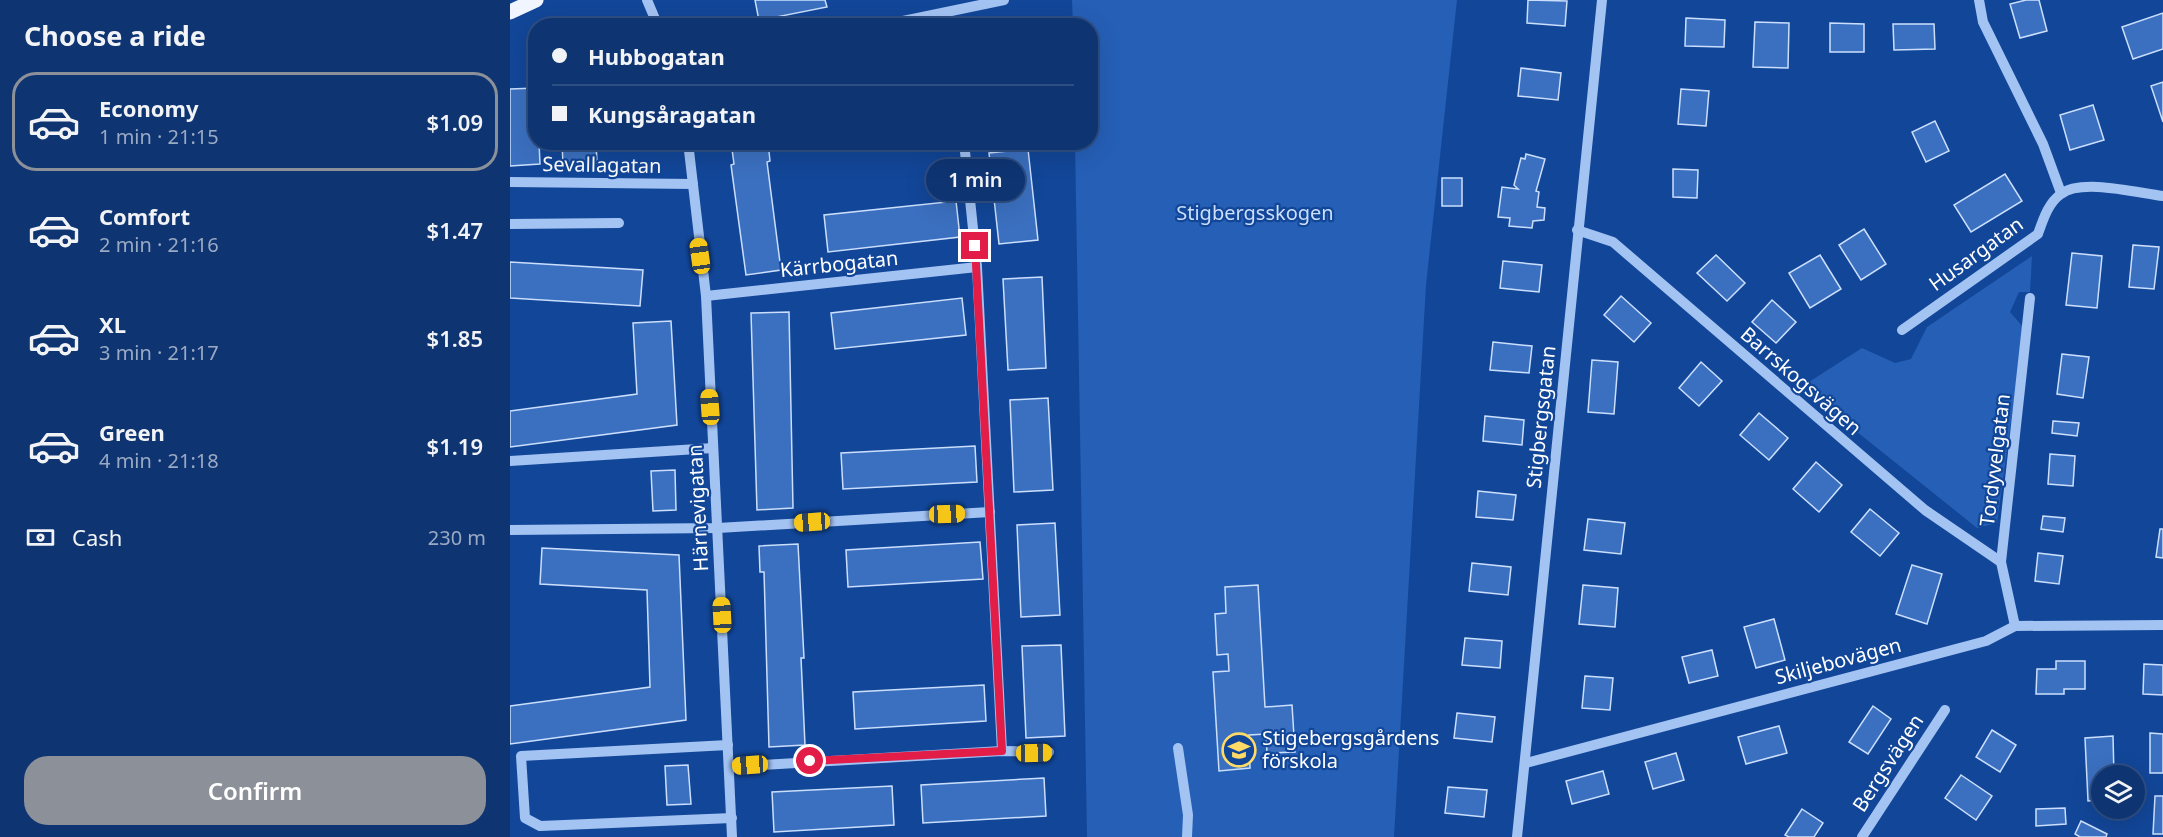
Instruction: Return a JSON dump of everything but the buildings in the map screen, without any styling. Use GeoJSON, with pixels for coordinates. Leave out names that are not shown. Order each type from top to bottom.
{"type":"FeatureCollection","features":[{"type":"Feature","properties":{"kind":"main road"},"geometry":{"type":"LineString","coordinates":[[510,12],[536,0]]}},
{"type":"Feature","properties":{"kind":"street"},"geometry":{"type":"LineString","coordinates":[[647,0],[655,18]]}},
{"type":"Feature","properties":{"kind":"street"},"geometry":{"type":"LineString","coordinates":[[920,18],[1004,0]]}},
{"type":"Feature","properties":{"kind":"street","name":"Stigbergsgatan"},"geometry":{"type":"LineString","coordinates":[[1517,837],[1602,0]]}},
{"type":"Feature","properties":{"kind":"street"},"geometry":{"type":"LineString","coordinates":[[1979,0],[1983,22],[2043,144],[2061,193],[2085,186],[2163,196]]}},
{"type":"Feature","properties":{"kind":"street"},"geometry":{"type":"LineString","coordinates":[[950,12],[950,18]]}},
{"type":"Feature","properties":{"kind":"street","name":"Härnevigatan"},"geometry":{"type":"LineString","coordinates":[[689,150],[706,296],[732,837]]}},
{"type":"Feature","properties":{"kind":"street"},"geometry":{"type":"LineString","coordinates":[[965,150],[977,267],[1002,751]]}},
{"type":"Feature","properties":{"kind":"street","name":"Sevallagatan"},"geometry":{"type":"LineString","coordinates":[[510,182],[693,184]]}},
{"type":"Feature","properties":{"kind":"street","name":"Husargatan"},"geometry":{"type":"LineString","coordinates":[[1902,330],[2038,234],[2046,211],[2061,193]]}},
{"type":"Feature","properties":{"kind":"street"},"geometry":{"type":"LineString","coordinates":[[510,224],[619,223]]}},
{"type":"Feature","properties":{"kind":"street","name":"Barrskogsvägen"},"geometry":{"type":"LineString","coordinates":[[1577,230],[1613,242],[1925,510],[2001,562]]}},
{"type":"Feature","properties":{"kind":"street","name":"Kärrbogatan"},"geometry":{"type":"LineString","coordinates":[[706,296],[977,267]]}},
{"type":"Feature","properties":{"kind":"street","name":"Tordyvelgatan"},"geometry":{"type":"LineString","coordinates":[[2015,626],[2001,562],[2030,297]]}},
{"type":"Feature","properties":{"kind":"street"},"geometry":{"type":"LineString","coordinates":[[510,460],[713,448]]}},
{"type":"Feature","properties":{"kind":"street"},"geometry":{"type":"LineString","coordinates":[[510,530],[718,528],[990,512]]}},
{"type":"Feature","properties":{"kind":"street","name":"Skiljebovägen"},"geometry":{"type":"LineString","coordinates":[[1526,763],[1986,641],[2015,626],[2163,626]]}},
{"type":"Feature","properties":{"kind":"street","name":"Bergsvägen"},"geometry":{"type":"LineString","coordinates":[[1862,837],[1944,710]]}},
{"type":"Feature","properties":{"kind":"street"},"geometry":{"type":"LineString","coordinates":[[728,745],[521,756],[525,818],[540,826],[732,818]]}},
{"type":"Feature","properties":{"kind":"street"},"geometry":{"type":"LineString","coordinates":[[1178,748],[1188,815],[1187,837]]}},
{"type":"Feature","properties":{"kind":"street"},"geometry":{"type":"LineString","coordinates":[[729,767],[1002,751],[1049,752]]}},
{"type":"Feature","properties":{"kind":"green space","name":"Stigbergsskogen"},"geometry":{"type":"Polygon","coordinates":[[[1072,0],[1457,0],[1426,285],[1394,837],[1087,837],[1075,150],[1098,150],[1098,18],[1073,18],[1072,0]]]}},
{"type":"Feature","properties":{"kind":"green space"},"geometry":{"type":"Polygon","coordinates":[[[2032,256],[2030,292],[2019,292],[2010,312],[2024,328],[1997,523],[1977,528],[1801,387],[1862,348],[1895,363],[1911,359],[1927,327],[2032,256]]]}},
{"type":"Feature","properties":{"kind":"place","name":"Stigebergsgårdens förskola"},"geometry":{"type":"Point","coordinates":[1239,750]}},
{"type":"Feature","properties":{"kind":"route"},"geometry":{"type":"LineString","coordinates":[[810,761],[1002,751],[975,246]]}}]}
